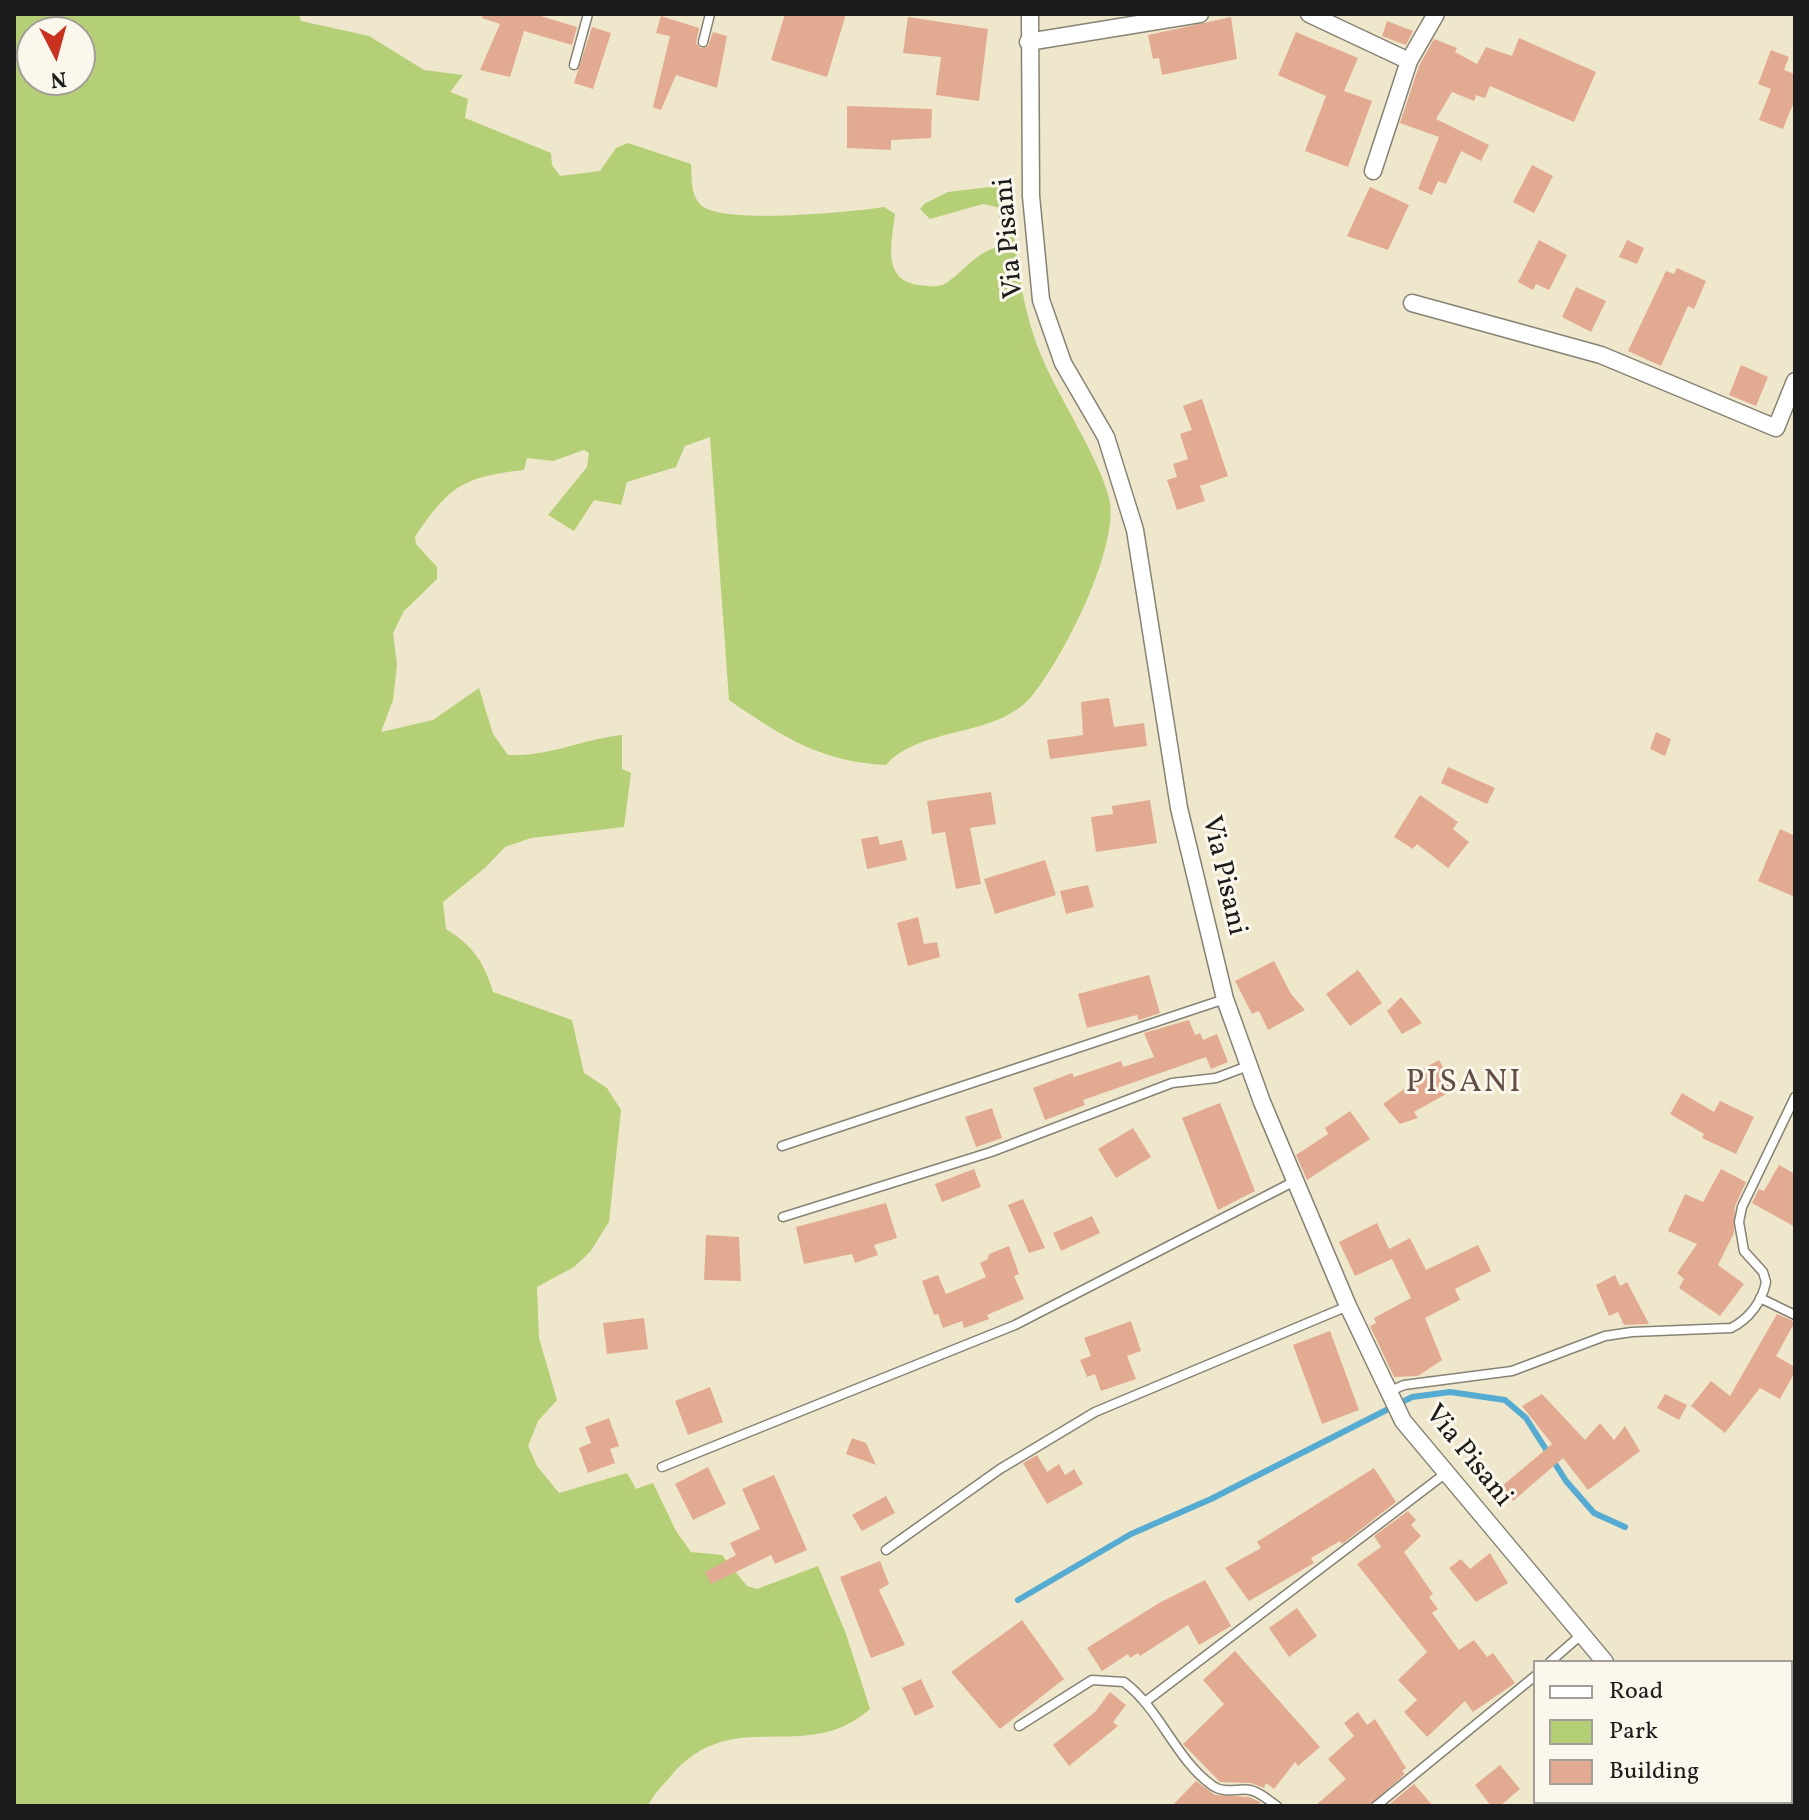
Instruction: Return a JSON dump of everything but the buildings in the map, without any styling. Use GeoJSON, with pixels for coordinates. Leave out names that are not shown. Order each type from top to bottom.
{"type":"FeatureCollection","features":[{"type":"Feature","properties":{"kind":"street","name":"Via Pisani"},"geometry":{"type":"LineString","coordinates":[[1030,14],[1031,196],[1041,300],[1063,363],[1106,437],[1135,530],[1179,808],[1225,999],[1348,1306],[1403,1421],[1603,1660]]}},
{"type":"Feature","properties":{"kind":"street"},"geometry":{"type":"LineString","coordinates":[[1028,42],[1200,14]]}},
{"type":"Feature","properties":{"kind":"street"},"geometry":{"type":"LineString","coordinates":[[1309,14],[1409,61]]}},
{"type":"Feature","properties":{"kind":"street"},"geometry":{"type":"LineString","coordinates":[[1373,171],[1409,61],[1436,14]]}},
{"type":"Feature","properties":{"kind":"street"},"geometry":{"type":"LineString","coordinates":[[1412,303],[1601,355],[1776,428],[1795,381]]}},
{"type":"Feature","properties":{"kind":"lane"},"geometry":{"type":"LineString","coordinates":[[574,65],[588,14]]}},
{"type":"Feature","properties":{"kind":"lane"},"geometry":{"type":"LineString","coordinates":[[703,42],[710,14]]}},
{"type":"Feature","properties":{"kind":"lane"},"geometry":{"type":"LineString","coordinates":[[782,1146],[1225,999]]}},
{"type":"Feature","properties":{"kind":"lane"},"geometry":{"type":"LineString","coordinates":[[783,1217],[991,1152],[1172,1083],[1216,1078],[1249,1065]]}},
{"type":"Feature","properties":{"kind":"lane"},"geometry":{"type":"LineString","coordinates":[[1389,1396],[1404,1385],[1512,1371],[1605,1336],[1731,1328],[1749,1317],[1766,1282],[1739,1238],[1742,1207],[1795,1097]]}},
{"type":"Feature","properties":{"kind":"lane"},"geometry":{"type":"LineString","coordinates":[[662,1467],[1015,1325],[1295,1180]]}},
{"type":"Feature","properties":{"kind":"lane"},"geometry":{"type":"LineString","coordinates":[[1760,1298],[1795,1315]]}},
{"type":"Feature","properties":{"kind":"lane"},"geometry":{"type":"LineString","coordinates":[[886,1550],[1000,1469],[1095,1412],[1348,1306]]}},
{"type":"Feature","properties":{"kind":"lane"},"geometry":{"type":"LineString","coordinates":[[1145,1702],[1446,1473]]}},
{"type":"Feature","properties":{"kind":"lane"},"geometry":{"type":"LineString","coordinates":[[1552,1660],[1582,1634]]}},
{"type":"Feature","properties":{"kind":"lane"},"geometry":{"type":"LineString","coordinates":[[1376,1806],[1533,1678]]}},
{"type":"Feature","properties":{"kind":"lane"},"geometry":{"type":"LineString","coordinates":[[1019,1726],[1092,1680],[1124,1682],[1145,1702],[1186,1760],[1214,1786],[1222,1790],[1254,1791],[1277,1806]]}},
{"type":"Feature","properties":{"kind":"shaded area"},"geometry":{"type":"Polygon","coordinates":[[[1601,1804],[1713,1806],[1603,1806],[1601,1804]]]}},
{"type":"Feature","properties":{"kind":"green space"},"geometry":{"type":"Polygon","coordinates":[[[14,14],[299,14],[301,21],[369,36],[424,70],[463,75],[450,92],[468,99],[465,118],[551,153],[552,165],[560,176],[600,171],[616,148],[628,143],[691,164],[695,196],[701,205],[713,211],[760,216],[884,207],[895,214],[891,247],[894,268],[907,282],[919,285],[945,284],[980,255],[1005,245],[997,207],[983,204],[930,219],[920,209],[924,204],[948,192],[999,186],[1009,195],[1020,276],[1034,336],[1104,481],[1110,519],[1098,572],[1072,631],[1044,680],[1016,710],[998,720],[919,743],[901,752],[886,765],[821,753],[784,736],[729,700],[710,437],[685,446],[676,467],[627,482],[621,505],[594,500],[574,531],[548,515],[587,467],[589,453],[584,450],[553,461],[527,458],[524,470],[486,476],[459,487],[438,506],[415,537],[416,544],[437,567],[437,579],[404,611],[393,633],[397,665],[393,700],[381,732],[433,720],[479,688],[493,734],[508,755],[552,751],[622,735],[622,769],[631,773],[624,827],[531,838],[505,847],[443,902],[446,929],[476,956],[493,992],[572,1020],[584,1073],[607,1088],[621,1110],[609,1222],[590,1252],[574,1267],[537,1287],[539,1338],[557,1400],[538,1421],[528,1446],[537,1466],[559,1493],[627,1473],[636,1489],[653,1483],[676,1531],[691,1552],[722,1555],[747,1586],[757,1589],[818,1566],[846,1634],[870,1709],[845,1725],[820,1734],[743,1738],[718,1743],[694,1755],[670,1777],[648,1806],[14,1806],[14,14]]]}},
{"type":"Feature","properties":{"kind":"waterway"},"geometry":{"type":"LineString","coordinates":[[1018,1600],[1131,1534],[1211,1499],[1412,1397],[1450,1392],[1505,1400],[1526,1418],[1566,1481],[1594,1513],[1625,1527]]}},
{"type":"Feature","properties":{"kind":"district","name":"PISANI"},"geometry":{"type":"Point","coordinates":[1464,1085]}}]}
